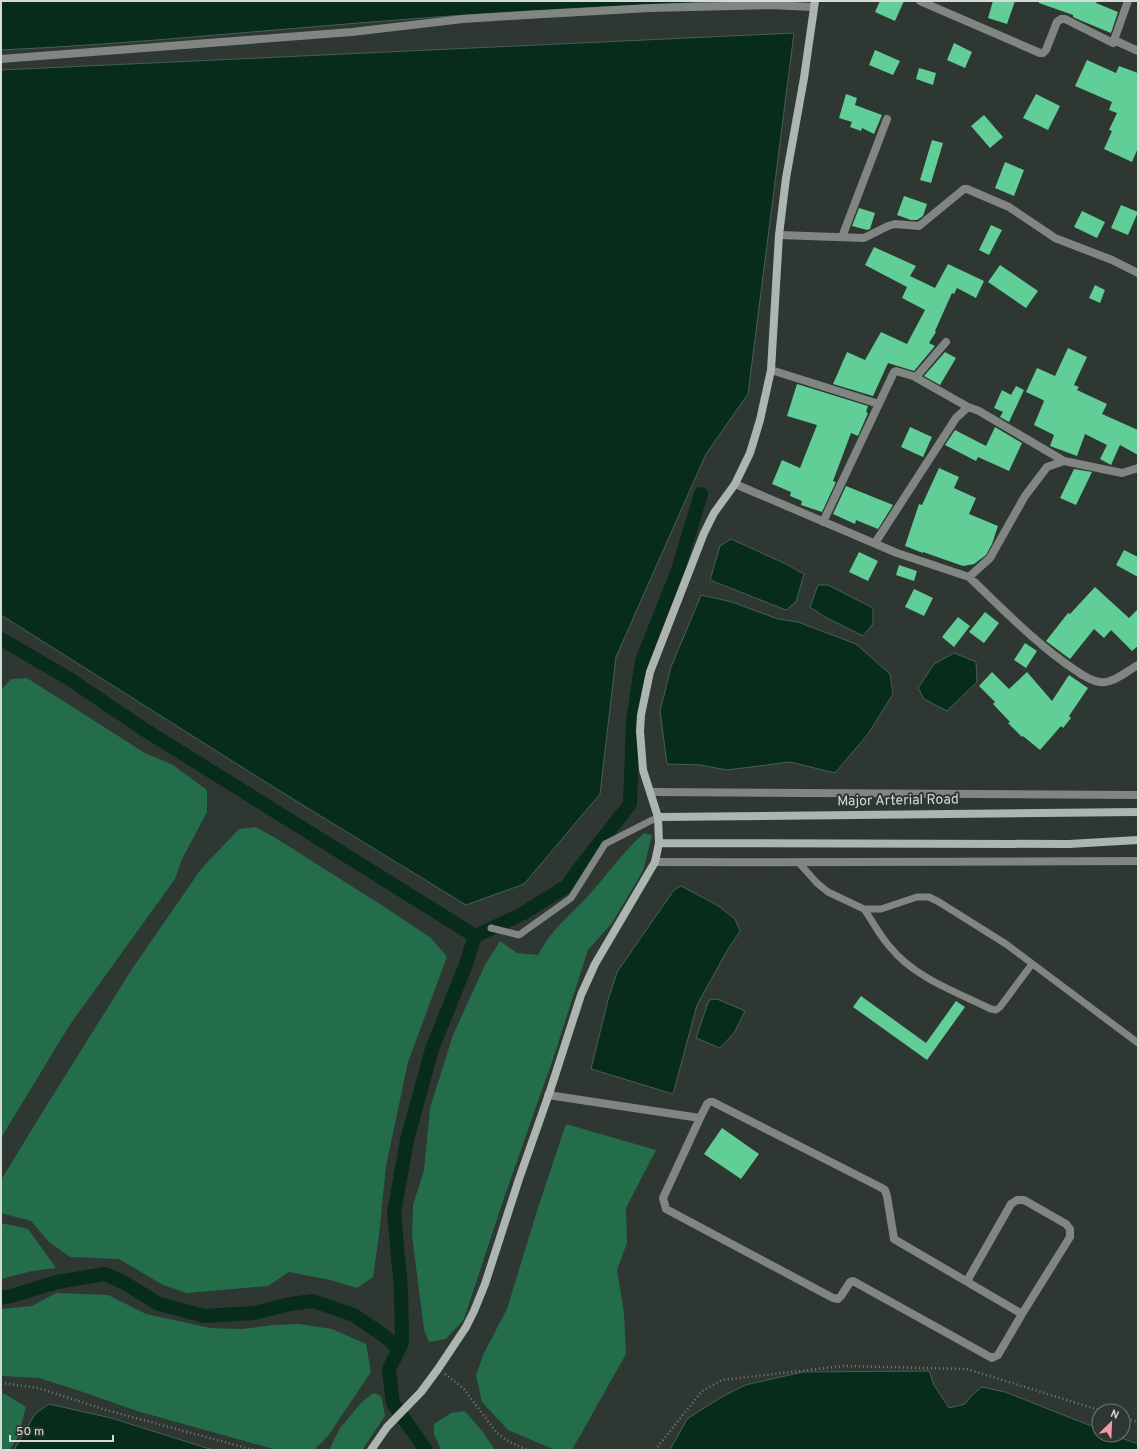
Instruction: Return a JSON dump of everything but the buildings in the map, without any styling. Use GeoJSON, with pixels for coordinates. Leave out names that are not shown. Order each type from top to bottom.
{"type":"FeatureCollection","features":[{"type":"Feature","properties":{"kind":"street"},"geometry":{"type":"LineString","coordinates":[[920,1],[1040,53],[1043,53],[1046,50],[1057,22],[1061,19],[1065,19],[1113,43],[1128,1]]}},
{"type":"Feature","properties":{"kind":"street"},"geometry":{"type":"LineString","coordinates":[[1,59],[352,32],[526,14],[650,8],[814,4],[804,78],[786,178],[779,235],[771,370],[760,420],[750,453],[735,484],[714,513],[704,533],[650,672],[641,715],[640,732],[643,770],[658,817],[659,843],[655,862],[605,946],[581,995],[485,1284],[466,1328],[421,1392],[387,1427],[371,1450]]}},
{"type":"Feature","properties":{"kind":"street"},"geometry":{"type":"LineString","coordinates":[[1114,40],[1138,51]]}},
{"type":"Feature","properties":{"kind":"street"},"geometry":{"type":"LineString","coordinates":[[842,236],[887,119]]}},
{"type":"Feature","properties":{"kind":"street"},"geometry":{"type":"LineString","coordinates":[[779,235],[842,236],[864,238],[895,224],[919,226],[964,189],[968,189],[1009,207],[1055,238],[1112,260],[1138,273]]}},
{"type":"Feature","properties":{"kind":"street"},"geometry":{"type":"LineString","coordinates":[[915,377],[946,342]]}},
{"type":"Feature","properties":{"kind":"street"},"geometry":{"type":"LineString","coordinates":[[771,370],[879,404]]}},
{"type":"Feature","properties":{"kind":"street"},"geometry":{"type":"LineString","coordinates":[[823,522],[894,372],[896,371],[915,377],[968,407],[979,411],[1064,461],[1122,473],[1138,468]]}},
{"type":"Feature","properties":{"kind":"street"},"geometry":{"type":"LineString","coordinates":[[875,543],[956,418],[968,407]]}},
{"type":"Feature","properties":{"kind":"street"},"geometry":{"type":"LineString","coordinates":[[969,577],[990,558],[1025,496],[1047,466],[1064,461]]}},
{"type":"Feature","properties":{"kind":"street"},"geometry":{"type":"LineString","coordinates":[[735,484],[897,553],[969,577],[1033,638],[1087,678],[1099,682],[1109,682],[1138,664]]}},
{"type":"Feature","properties":{"kind":"street"},"geometry":{"type":"LineString","coordinates":[[651,792],[1138,795]]}},
{"type":"Feature","properties":{"kind":"street","name":"Major Arterial Road"},"geometry":{"type":"LineString","coordinates":[[658,817],[1138,812]]}},
{"type":"Feature","properties":{"kind":"street"},"geometry":{"type":"LineString","coordinates":[[659,843],[1069,844],[1138,840]]}},
{"type":"Feature","properties":{"kind":"street"},"geometry":{"type":"LineString","coordinates":[[655,862],[799,863],[865,861],[1138,861]]}},
{"type":"Feature","properties":{"kind":"street"},"geometry":{"type":"LineString","coordinates":[[548,1095],[700,1118]]}},
{"type":"Feature","properties":{"kind":"street"},"geometry":{"type":"LineString","coordinates":[[967,1281],[1011,1204],[1017,1200],[1024,1200],[1066,1224],[1070,1229],[1070,1237],[998,1355],[992,1358],[853,1281],[850,1282],[838,1299],[834,1298],[666,1209],[663,1198],[707,1104],[713,1102],[885,1190],[888,1196],[894,1239],[1022,1314]]}},
{"type":"Feature","properties":{"kind":"lane"},"geometry":{"type":"LineString","coordinates":[[491,928],[519,935],[571,898],[605,844],[658,817]]}},
{"type":"Feature","properties":{"kind":"lane"},"geometry":{"type":"LineString","coordinates":[[799,863],[816,883],[828,892],[864,909],[880,909],[917,897],[929,897],[939,902],[1006,944],[1138,1043]]}},
{"type":"Feature","properties":{"kind":"lane"},"geometry":{"type":"LineString","coordinates":[[864,909],[889,947],[918,973],[991,1009],[996,1010],[1000,1007],[1032,964]]}},
{"type":"Feature","properties":{"kind":"path"},"geometry":{"type":"LineString","coordinates":[[654,1450],[702,1391],[722,1380],[844,1366],[966,1369],[1091,1408]]}},
{"type":"Feature","properties":{"kind":"path"},"geometry":{"type":"LineString","coordinates":[[438,1369],[464,1389],[497,1433],[508,1441],[527,1450]]}},
{"type":"Feature","properties":{"kind":"path"},"geometry":{"type":"LineString","coordinates":[[1,1383],[38,1388],[106,1410],[254,1450]]}},
{"type":"Feature","properties":{"kind":"green space"},"geometry":{"type":"Polygon","coordinates":[[[27,678],[145,753],[173,765],[207,790],[207,812],[182,859],[175,879],[69,1026],[1,1138],[1,690],[11,679],[27,678]]]}},
{"type":"Feature","properties":{"kind":"green space"},"geometry":{"type":"Polygon","coordinates":[[[255,827],[274,837],[431,938],[447,957],[408,1062],[386,1166],[373,1277],[357,1288],[330,1280],[289,1272],[268,1286],[187,1293],[163,1285],[119,1259],[70,1257],[49,1242],[31,1221],[1,1213],[1,1180],[132,969],[201,869],[239,829],[255,827]]]}},
{"type":"Feature","properties":{"kind":"green space"},"geometry":{"type":"Polygon","coordinates":[[[644,833],[652,835],[643,871],[612,923],[588,950],[554,1056],[503,1201],[464,1319],[446,1339],[429,1342],[424,1330],[412,1235],[413,1205],[424,1170],[430,1108],[453,1035],[485,965],[500,941],[517,953],[538,955],[554,931],[587,897],[636,840],[644,833]]]}},
{"type":"Feature","properties":{"kind":"green space"},"geometry":{"type":"Polygon","coordinates":[[[566,1124],[656,1150],[626,1208],[627,1243],[617,1270],[624,1313],[626,1354],[572,1450],[555,1450],[508,1430],[482,1402],[476,1375],[484,1353],[507,1309],[566,1124]]]}},
{"type":"Feature","properties":{"kind":"green space"},"geometry":{"type":"Polygon","coordinates":[[[1,1223],[28,1229],[56,1268],[32,1271],[1,1279],[1,1223]]]}},
{"type":"Feature","properties":{"kind":"green space"},"geometry":{"type":"Polygon","coordinates":[[[56,1293],[108,1295],[146,1314],[210,1328],[242,1329],[273,1325],[299,1324],[332,1329],[366,1344],[371,1372],[328,1436],[314,1450],[277,1450],[137,1411],[39,1378],[1,1376],[1,1309],[32,1306],[56,1293]]]}},
{"type":"Feature","properties":{"kind":"green space"},"geometry":{"type":"Polygon","coordinates":[[[1,1393],[26,1407],[18,1437],[9,1450],[1,1450],[1,1393]]]}},
{"type":"Feature","properties":{"kind":"green space"},"geometry":{"type":"Polygon","coordinates":[[[373,1393],[381,1396],[385,1416],[362,1450],[329,1450],[340,1428],[361,1403],[373,1393]]]}},
{"type":"Feature","properties":{"kind":"green space"},"geometry":{"type":"Polygon","coordinates":[[[465,1411],[482,1431],[495,1450],[441,1450],[434,1434],[434,1424],[451,1413],[465,1411]]]}},
{"type":"Feature","properties":{"kind":"shaded area"},"geometry":{"type":"Polygon","coordinates":[[[1,1],[732,1],[481,14],[150,41],[1,50],[1,1]]]}},
{"type":"Feature","properties":{"kind":"shaded area"},"geometry":{"type":"Polygon","coordinates":[[[794,33],[748,394],[706,454],[616,657],[600,794],[524,884],[466,905],[275,788],[1,615],[1,70],[794,33]]]}},
{"type":"Feature","properties":{"kind":"shaded area"},"geometry":{"type":"Polygon","coordinates":[[[731,539],[786,564],[804,574],[796,602],[786,610],[710,580],[720,546],[731,539]]]}},
{"type":"Feature","properties":{"kind":"shaded area"},"geometry":{"type":"Polygon","coordinates":[[[818,585],[828,585],[873,608],[873,624],[863,636],[825,617],[810,607],[818,585]]]}},
{"type":"Feature","properties":{"kind":"shaded area"},"geometry":{"type":"Polygon","coordinates":[[[701,595],[732,602],[778,619],[798,622],[856,644],[890,674],[893,694],[868,734],[835,773],[790,762],[727,770],[700,765],[667,764],[660,711],[671,667],[701,595]]]}},
{"type":"Feature","properties":{"kind":"shaded area"},"geometry":{"type":"Polygon","coordinates":[[[954,653],[976,662],[977,682],[947,711],[924,699],[918,688],[934,664],[954,653]]]}},
{"type":"Feature","properties":{"kind":"shaded area"},"geometry":{"type":"Polygon","coordinates":[[[681,886],[717,905],[735,919],[740,931],[728,949],[697,1005],[673,1094],[591,1069],[608,1000],[617,972],[674,890],[681,886]]]}},
{"type":"Feature","properties":{"kind":"shaded area"},"geometry":{"type":"Polygon","coordinates":[[[717,999],[745,1011],[734,1033],[720,1048],[696,1038],[709,1000],[717,999]]]}},
{"type":"Feature","properties":{"kind":"shaded area"},"geometry":{"type":"Polygon","coordinates":[[[929,1371],[934,1385],[949,1408],[965,1404],[973,1394],[982,1387],[1005,1392],[1091,1426],[1091,1443],[1131,1443],[1131,1441],[1138,1444],[1138,1450],[670,1450],[687,1419],[720,1398],[745,1385],[803,1372],[929,1371]]]}},
{"type":"Feature","properties":{"kind":"shaded area"},"geometry":{"type":"Polygon","coordinates":[[[49,1404],[111,1418],[213,1450],[14,1450],[35,1414],[49,1404]]]}},
{"type":"Feature","properties":{"kind":"waterway"},"geometry":{"type":"LineString","coordinates":[[475,936],[522,914],[567,886],[630,804],[633,721],[642,661],[678,570],[701,494]]}},
{"type":"Feature","properties":{"kind":"waterway"},"geometry":{"type":"LineString","coordinates":[[1,639],[68,678],[145,730],[475,936],[465,967],[432,1049],[407,1140],[394,1213],[401,1289],[402,1343],[389,1369],[393,1403],[426,1450]]}},
{"type":"Feature","properties":{"kind":"waterway"},"geometry":{"type":"LineString","coordinates":[[1,1298],[57,1282],[105,1274],[123,1282],[159,1304],[204,1316],[254,1313],[290,1304],[313,1301],[354,1315],[383,1335],[399,1349]]}}]}
